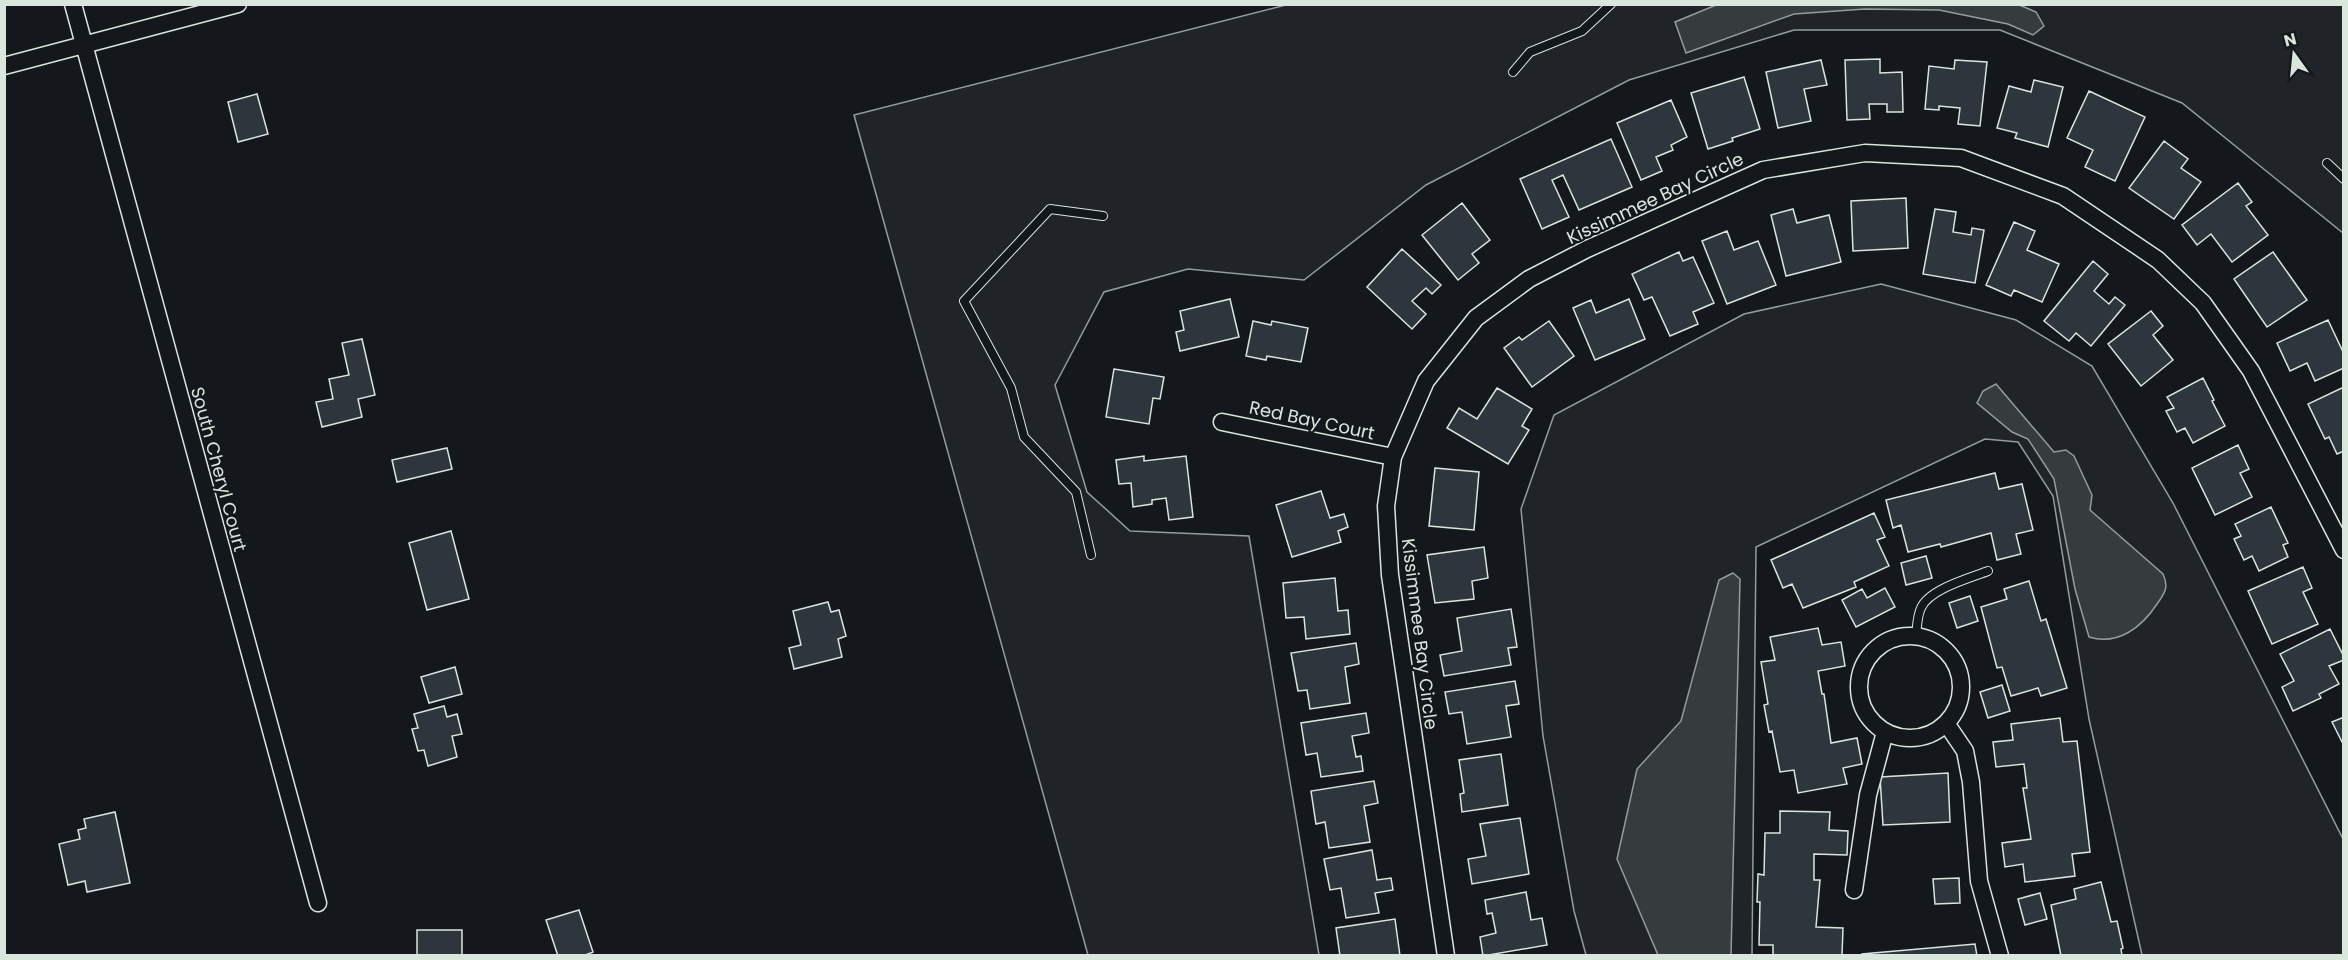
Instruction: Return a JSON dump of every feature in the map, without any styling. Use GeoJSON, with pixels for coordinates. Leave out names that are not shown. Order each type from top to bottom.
{"type":"FeatureCollection","features":[{"type":"Feature","properties":{"kind":"street","name":"South Cheryl Court"},"geometry":{"type":"LineString","coordinates":[[73,4],[318,903]]}},
{"type":"Feature","properties":{"kind":"street"},"geometry":{"type":"LineString","coordinates":[[4,66],[238,4]]}},
{"type":"Feature","properties":{"kind":"street","name":"Kissimmee Bay Circle"},"geometry":{"type":"LineString","coordinates":[[1446,956],[1390,575],[1386,506],[1393,457],[1426,381],[1476,318],[1529,279],[1587,249],[1763,170],[1865,153],[1960,158],[2063,196],[2158,260],[2203,303],[2251,371],[2343,550]]}},
{"type":"Feature","properties":{"kind":"street","name":"Red Bay Court"},"geometry":{"type":"LineString","coordinates":[[1222,422],[1393,457]]}},
{"type":"Feature","properties":{"kind":"street"},"geometry":{"type":"LineString","coordinates":[[1916,637],[1932,641],[1945,650],[1955,663],[1960,679],[1960,695],[1955,710],[1946,723],[1932,733],[1917,738],[1900,737],[1885,732],[1871,721],[1863,706],[1859,689],[1861,672],[1870,656],[1882,644],[1899,638],[1916,637]]}},
{"type":"Feature","properties":{"kind":"street"},"geometry":{"type":"LineString","coordinates":[[1946,723],[1965,751],[1971,782],[1979,881],[2000,956]]}},
{"type":"Feature","properties":{"kind":"street"},"geometry":{"type":"LineString","coordinates":[[1854,890],[1868,795],[1885,732]]}},
{"type":"Feature","properties":{"kind":"lane"},"geometry":{"type":"LineString","coordinates":[[1513,72],[1530,52],[1582,31],[1611,4]]}},
{"type":"Feature","properties":{"kind":"lane"},"geometry":{"type":"LineString","coordinates":[[2327,163],[2343,179]]}},
{"type":"Feature","properties":{"kind":"lane"},"geometry":{"type":"LineString","coordinates":[[1091,555],[1076,492],[1024,437],[1011,388],[964,301],[1050,209],[1103,216]]}},
{"type":"Feature","properties":{"kind":"lane"},"geometry":{"type":"LineString","coordinates":[[1916,637],[1921,607],[1926,602],[1939,591],[1988,571]]}},
{"type":"Feature","properties":{"kind":"shaded area"},"geometry":{"type":"Polygon","coordinates":[[[2017,4],[2036,12],[2044,26],[2033,35],[2008,24],[1939,10],[1865,9],[1794,14],[1686,53],[1675,22],[1716,5],[2017,4]]]}},
{"type":"Feature","properties":{"kind":"shaded area"},"geometry":{"type":"Polygon","coordinates":[[[1286,5],[2343,5],[2343,233],[2182,103],[2000,30],[1794,30],[1629,80],[1426,185],[1304,280],[1188,269],[1104,292],[1055,385],[1087,492],[1130,531],[1249,536],[1319,955],[1088,955],[854,115],[1286,5]]]}},
{"type":"Feature","properties":{"kind":"shaded area"},"geometry":{"type":"Polygon","coordinates":[[[1881,284],[2016,320],[2092,366],[2173,503],[2343,839],[2343,955],[2142,955],[2089,719],[2053,496],[2018,442],[1985,439],[1756,547],[1752,955],[1586,955],[1574,911],[1543,736],[1521,509],[1554,415],[1744,314],[1881,284]]]}},
{"type":"Feature","properties":{"kind":"shaded area"},"geometry":{"type":"Polygon","coordinates":[[[1996,384],[2054,452],[2066,450],[2074,456],[2092,495],[2090,510],[2163,574],[2165,590],[2151,612],[2137,627],[2119,637],[2100,639],[2089,637],[2075,589],[2054,479],[2028,439],[2012,432],[1977,403],[1983,391],[1996,384]]]}},
{"type":"Feature","properties":{"kind":"shaded area"},"geometry":{"type":"Polygon","coordinates":[[[1733,573],[1740,579],[1731,955],[1658,955],[1617,859],[1637,769],[1681,721],[1719,580],[1733,573]]]}},
{"type":"Feature","properties":{"kind":"building"},"geometry":{"type":"Polygon","coordinates":[[[1880,59],[1880,73],[1902,72],[1903,112],[1887,112],[1887,104],[1869,104],[1870,119],[1847,120],[1845,60],[1880,59]]]}},
{"type":"Feature","properties":{"kind":"building"},"geometry":{"type":"Polygon","coordinates":[[[1821,60],[1827,85],[1804,89],[1811,121],[1778,128],[1766,72],[1821,60]]]}},
{"type":"Feature","properties":{"kind":"building"},"geometry":{"type":"Polygon","coordinates":[[[1955,60],[1987,62],[1980,126],[1958,124],[1960,108],[1939,106],[1939,110],[1925,109],[1929,66],[1954,69],[1955,60]]]}},
{"type":"Feature","properties":{"kind":"building"},"geometry":{"type":"Polygon","coordinates":[[[1744,77],[1760,129],[1708,149],[1691,93],[1744,77]]]}},
{"type":"Feature","properties":{"kind":"building"},"geometry":{"type":"Polygon","coordinates":[[[2034,80],[2063,87],[2048,147],[2015,138],[2017,133],[1997,128],[2009,86],[2031,92],[2034,80]]]}},
{"type":"Feature","properties":{"kind":"building"},"geometry":{"type":"Polygon","coordinates":[[[2089,91],[2145,117],[2115,181],[2085,167],[2093,150],[2067,138],[2089,91]]]}},
{"type":"Feature","properties":{"kind":"building"},"geometry":{"type":"Polygon","coordinates":[[[257,94],[268,134],[238,142],[228,102],[257,94]]]}},
{"type":"Feature","properties":{"kind":"building"},"geometry":{"type":"Polygon","coordinates":[[[1671,100],[1687,137],[1671,145],[1673,150],[1656,157],[1662,171],[1641,180],[1617,123],[1671,100]]]}},
{"type":"Feature","properties":{"kind":"building"},"geometry":{"type":"Polygon","coordinates":[[[1611,139],[1632,187],[1579,210],[1563,175],[1552,180],[1569,217],[1542,229],[1520,179],[1611,139]]]}},
{"type":"Feature","properties":{"kind":"building"},"geometry":{"type":"Polygon","coordinates":[[[2164,141],[2188,159],[2181,168],[2201,182],[2174,219],[2129,188],[2164,141]]]}},
{"type":"Feature","properties":{"kind":"building"},"geometry":{"type":"Polygon","coordinates":[[[2238,183],[2252,202],[2246,206],[2268,235],[2232,262],[2211,234],[2197,245],[2182,225],[2238,183]]]}},
{"type":"Feature","properties":{"kind":"building"},"geometry":{"type":"Polygon","coordinates":[[[1906,198],[1908,248],[1853,251],[1851,201],[1906,198]]]}},
{"type":"Feature","properties":{"kind":"building"},"geometry":{"type":"Polygon","coordinates":[[[1462,203],[1490,240],[1472,254],[1479,263],[1458,280],[1422,235],[1462,203]]]}},
{"type":"Feature","properties":{"kind":"building"},"geometry":{"type":"Polygon","coordinates":[[[1793,209],[1797,223],[1829,215],[1841,262],[1786,276],[1771,215],[1793,209]]]}},
{"type":"Feature","properties":{"kind":"building"},"geometry":{"type":"Polygon","coordinates":[[[1935,209],[1956,212],[1953,232],[1971,235],[1972,228],[1984,230],[1975,283],[1923,274],[1935,209]]]}},
{"type":"Feature","properties":{"kind":"building"},"geometry":{"type":"Polygon","coordinates":[[[2014,222],[2035,231],[2027,250],[2059,264],[2042,302],[2014,290],[2011,296],[1986,285],[2014,222]]]}},
{"type":"Feature","properties":{"kind":"building"},"geometry":{"type":"Polygon","coordinates":[[[1727,231],[1734,250],[1758,241],[1776,285],[1727,304],[1702,241],[1727,231]]]}},
{"type":"Feature","properties":{"kind":"building"},"geometry":{"type":"Polygon","coordinates":[[[1402,249],[1441,285],[1432,294],[1426,288],[1412,301],[1426,314],[1412,329],[1367,287],[1402,249]]]}},
{"type":"Feature","properties":{"kind":"building"},"geometry":{"type":"Polygon","coordinates":[[[1679,252],[1683,261],[1693,257],[1714,303],[1693,312],[1698,324],[1670,336],[1652,297],[1644,300],[1632,274],[1679,252]]]}},
{"type":"Feature","properties":{"kind":"building"},"geometry":{"type":"Polygon","coordinates":[[[2273,252],[2307,300],[2267,327],[2234,279],[2273,252]]]}},
{"type":"Feature","properties":{"kind":"building"},"geometry":{"type":"Polygon","coordinates":[[[2093,261],[2108,274],[2094,291],[2109,304],[2115,297],[2125,305],[2091,346],[2076,333],[2069,341],[2044,321],[2093,261]]]}},
{"type":"Feature","properties":{"kind":"building"},"geometry":{"type":"Polygon","coordinates":[[[1230,299],[1239,337],[1180,351],[1176,332],[1184,330],[1180,311],[1230,299]]]}},
{"type":"Feature","properties":{"kind":"building"},"geometry":{"type":"Polygon","coordinates":[[[1629,299],[1645,339],[1595,360],[1573,308],[1591,300],[1596,313],[1629,299]]]}},
{"type":"Feature","properties":{"kind":"building"},"geometry":{"type":"Polygon","coordinates":[[[2151,311],[2163,326],[2153,335],[2173,360],[2141,386],[2108,344],[2151,311]]]}},
{"type":"Feature","properties":{"kind":"building"},"geometry":{"type":"Polygon","coordinates":[[[2328,320],[2344,354],[2344,368],[2315,381],[2307,363],[2290,371],[2277,343],[2328,320]]]}},
{"type":"Feature","properties":{"kind":"building"},"geometry":{"type":"Polygon","coordinates":[[[1253,321],[1271,325],[1272,321],[1308,328],[1301,362],[1267,356],[1266,360],[1246,356],[1253,321]]]}},
{"type":"Feature","properties":{"kind":"building"},"geometry":{"type":"Polygon","coordinates":[[[1549,321],[1574,356],[1532,387],[1504,348],[1519,337],[1522,340],[1549,321]]]}},
{"type":"Feature","properties":{"kind":"building"},"geometry":{"type":"Polygon","coordinates":[[[362,339],[375,395],[358,399],[362,417],[322,427],[316,402],[333,399],[329,379],[349,375],[342,343],[362,339]]]}},
{"type":"Feature","properties":{"kind":"building"},"geometry":{"type":"Polygon","coordinates":[[[1114,369],[1164,377],[1160,399],[1153,398],[1149,424],[1106,417],[1114,369]]]}},
{"type":"Feature","properties":{"kind":"building"},"geometry":{"type":"Polygon","coordinates":[[[2203,378],[2225,426],[2193,443],[2185,428],[2177,432],[2166,411],[2174,408],[2167,397],[2203,378]]]}},
{"type":"Feature","properties":{"kind":"building"},"geometry":{"type":"Polygon","coordinates":[[[2344,387],[2344,451],[2337,454],[2329,437],[2325,439],[2308,404],[2344,387]]]}},
{"type":"Feature","properties":{"kind":"building"},"geometry":{"type":"Polygon","coordinates":[[[1497,388],[1532,409],[1522,426],[1529,430],[1508,464],[1447,428],[1459,408],[1477,419],[1497,388]]]}},
{"type":"Feature","properties":{"kind":"building"},"geometry":{"type":"Polygon","coordinates":[[[2238,445],[2249,469],[2240,473],[2252,497],[2215,515],[2192,468],[2238,445]]]}},
{"type":"Feature","properties":{"kind":"building"},"geometry":{"type":"Polygon","coordinates":[[[447,448],[452,469],[397,482],[392,460],[447,448]]]}},
{"type":"Feature","properties":{"kind":"building"},"geometry":{"type":"Polygon","coordinates":[[[1144,456],[1144,461],[1186,456],[1193,517],[1169,520],[1166,498],[1152,500],[1152,504],[1133,507],[1131,483],[1119,484],[1116,460],[1144,456]]]}},
{"type":"Feature","properties":{"kind":"building"},"geometry":{"type":"Polygon","coordinates":[[[1435,468],[1479,472],[1474,530],[1429,526],[1435,468]]]}},
{"type":"Feature","properties":{"kind":"building"},"geometry":{"type":"Polygon","coordinates":[[[1995,473],[1999,489],[2022,484],[2033,530],[2016,534],[2021,554],[1997,560],[1991,533],[1941,547],[1940,544],[1908,552],[1901,525],[1893,528],[1886,500],[1995,473]]]}},
{"type":"Feature","properties":{"kind":"building"},"geometry":{"type":"Polygon","coordinates":[[[1321,491],[1330,518],[1344,514],[1348,527],[1338,531],[1341,542],[1292,557],[1276,505],[1321,491]]]}},
{"type":"Feature","properties":{"kind":"building"},"geometry":{"type":"Polygon","coordinates":[[[2271,507],[2288,543],[2283,545],[2288,557],[2259,571],[2252,556],[2244,560],[2234,539],[2241,536],[2235,524],[2271,507]]]}},
{"type":"Feature","properties":{"kind":"building"},"geometry":{"type":"Polygon","coordinates":[[[1874,513],[1885,537],[1877,540],[1889,566],[1854,582],[1856,587],[1803,608],[1792,584],[1783,588],[1771,560],[1874,513]]]}},
{"type":"Feature","properties":{"kind":"building"},"geometry":{"type":"Polygon","coordinates":[[[451,531],[469,599],[427,610],[409,543],[451,531]]]}},
{"type":"Feature","properties":{"kind":"building"},"geometry":{"type":"Polygon","coordinates":[[[1484,547],[1488,578],[1472,581],[1474,599],[1435,603],[1427,555],[1484,547]]]}},
{"type":"Feature","properties":{"kind":"building"},"geometry":{"type":"Polygon","coordinates":[[[1926,556],[1932,578],[1906,585],[1901,563],[1926,556]]]}},
{"type":"Feature","properties":{"kind":"building"},"geometry":{"type":"Polygon","coordinates":[[[2303,567],[2312,588],[2303,592],[2318,624],[2272,644],[2248,591],[2303,567]]]}},
{"type":"Feature","properties":{"kind":"building"},"geometry":{"type":"Polygon","coordinates":[[[1335,578],[1338,611],[1348,610],[1350,634],[1306,639],[1304,617],[1286,618],[1283,583],[1335,578]]]}},
{"type":"Feature","properties":{"kind":"building"},"geometry":{"type":"Polygon","coordinates":[[[2029,581],[2041,621],[2046,619],[2067,688],[2041,696],[2038,688],[2011,696],[2002,667],[1997,668],[1981,607],[2007,599],[2004,589],[2029,581]]]}},
{"type":"Feature","properties":{"kind":"building"},"geometry":{"type":"Polygon","coordinates":[[[1885,588],[1895,607],[1856,627],[1842,600],[1862,589],[1867,598],[1885,588]]]}},
{"type":"Feature","properties":{"kind":"building"},"geometry":{"type":"Polygon","coordinates":[[[1970,596],[1978,621],[1957,628],[1949,603],[1970,596]]]}},
{"type":"Feature","properties":{"kind":"building"},"geometry":{"type":"Polygon","coordinates":[[[828,602],[831,612],[839,610],[846,636],[838,639],[842,657],[794,669],[789,648],[801,645],[793,611],[828,602]]]}},
{"type":"Feature","properties":{"kind":"building"},"geometry":{"type":"Polygon","coordinates":[[[1511,609],[1517,647],[1508,648],[1511,665],[1444,676],[1440,655],[1462,651],[1457,618],[1511,609]]]}},
{"type":"Feature","properties":{"kind":"building"},"geometry":{"type":"Polygon","coordinates":[[[1818,628],[1822,645],[1841,642],[1845,666],[1818,671],[1822,694],[1824,694],[1831,743],[1857,738],[1862,764],[1843,768],[1847,784],[1798,793],[1794,770],[1780,772],[1764,705],[1768,704],[1761,662],[1775,660],[1770,637],[1818,628]]]}},
{"type":"Feature","properties":{"kind":"building"},"geometry":{"type":"Polygon","coordinates":[[[2330,629],[2344,657],[2344,660],[2329,666],[2339,684],[2319,694],[2321,698],[2293,711],[2282,687],[2294,681],[2280,654],[2330,629]]]}},
{"type":"Feature","properties":{"kind":"building"},"geometry":{"type":"Polygon","coordinates":[[[1356,643],[1359,664],[1345,667],[1350,703],[1310,709],[1307,690],[1298,691],[1291,653],[1356,643]]]}},
{"type":"Feature","properties":{"kind":"building"},"geometry":{"type":"Polygon","coordinates":[[[455,667],[462,694],[429,703],[421,677],[455,667]]]}},
{"type":"Feature","properties":{"kind":"building"},"geometry":{"type":"Polygon","coordinates":[[[1515,681],[1519,704],[1506,706],[1511,737],[1467,744],[1462,712],[1449,714],[1445,692],[1515,681]]]}},
{"type":"Feature","properties":{"kind":"building"},"geometry":{"type":"Polygon","coordinates":[[[2002,685],[2010,711],[1988,718],[1980,692],[2002,685]]]}},
{"type":"Feature","properties":{"kind":"building"},"geometry":{"type":"Polygon","coordinates":[[[444,706],[447,717],[457,714],[462,734],[452,736],[457,757],[428,766],[424,750],[418,751],[412,729],[418,728],[414,714],[444,706]]]}},
{"type":"Feature","properties":{"kind":"building"},"geometry":{"type":"Polygon","coordinates":[[[1366,713],[1369,733],[1352,736],[1356,757],[1361,756],[1363,771],[1321,777],[1317,753],[1306,755],[1301,723],[1366,713]]]}},
{"type":"Feature","properties":{"kind":"building"},"geometry":{"type":"Polygon","coordinates":[[[2344,717],[2344,746],[2332,722],[2344,717]]]}},
{"type":"Feature","properties":{"kind":"building"},"geometry":{"type":"Polygon","coordinates":[[[2060,718],[2063,742],[2077,741],[2090,852],[2072,854],[2075,876],[2025,882],[2023,864],[2005,867],[2002,843],[2031,839],[2023,788],[2027,788],[2024,764],[1996,767],[1993,742],[2013,740],[2011,724],[2060,718]]]}},
{"type":"Feature","properties":{"kind":"building"},"geometry":{"type":"Polygon","coordinates":[[[1501,754],[1508,805],[1462,812],[1460,794],[1464,793],[1459,760],[1501,754]]]}},
{"type":"Feature","properties":{"kind":"building"},"geometry":{"type":"Polygon","coordinates":[[[1948,773],[1950,822],[1883,825],[1880,777],[1948,773]]]}},
{"type":"Feature","properties":{"kind":"building"},"geometry":{"type":"Polygon","coordinates":[[[1374,781],[1378,803],[1364,806],[1370,842],[1329,848],[1325,822],[1316,824],[1311,791],[1374,781]]]}},
{"type":"Feature","properties":{"kind":"building"},"geometry":{"type":"Polygon","coordinates":[[[1780,811],[1830,812],[1829,830],[1848,831],[1847,855],[1814,854],[1814,880],[1820,880],[1816,927],[1843,928],[1842,955],[1773,956],[1773,945],[1759,945],[1758,874],[1764,875],[1765,833],[1780,833],[1780,811]]]}},
{"type":"Feature","properties":{"kind":"building"},"geometry":{"type":"Polygon","coordinates":[[[115,812],[130,883],[87,892],[85,881],[68,885],[59,844],[80,839],[78,830],[86,828],[84,819],[115,812]]]}},
{"type":"Feature","properties":{"kind":"building"},"geometry":{"type":"Polygon","coordinates":[[[1520,818],[1529,874],[1472,884],[1468,859],[1486,856],[1480,824],[1520,818]]]}},
{"type":"Feature","properties":{"kind":"building"},"geometry":{"type":"Polygon","coordinates":[[[1372,850],[1377,880],[1391,878],[1393,890],[1375,893],[1379,913],[1346,918],[1341,888],[1330,890],[1324,859],[1372,850]]]}},
{"type":"Feature","properties":{"kind":"building"},"geometry":{"type":"Polygon","coordinates":[[[1959,878],[1960,903],[1935,904],[1933,879],[1959,878]]]}},
{"type":"Feature","properties":{"kind":"building"},"geometry":{"type":"Polygon","coordinates":[[[2101,882],[2111,922],[2117,921],[2123,948],[2121,949],[2122,956],[2061,956],[2051,905],[2076,899],[2074,889],[2101,882]]]}},
{"type":"Feature","properties":{"kind":"building"},"geometry":{"type":"Polygon","coordinates":[[[1526,892],[1531,920],[1542,918],[1547,945],[1483,956],[1480,937],[1496,933],[1492,913],[1487,914],[1485,900],[1526,892]]]}},
{"type":"Feature","properties":{"kind":"building"},"geometry":{"type":"Polygon","coordinates":[[[2040,893],[2047,919],[2025,925],[2018,899],[2040,893]]]}},
{"type":"Feature","properties":{"kind":"building"},"geometry":{"type":"Polygon","coordinates":[[[579,910],[593,952],[583,956],[558,956],[546,920],[579,910]]]}},
{"type":"Feature","properties":{"kind":"building"},"geometry":{"type":"Polygon","coordinates":[[[1395,919],[1400,956],[1340,956],[1336,928],[1395,919]]]}},
{"type":"Feature","properties":{"kind":"building"},"geometry":{"type":"Polygon","coordinates":[[[417,930],[462,930],[462,956],[417,956],[417,930]]]}},
{"type":"Feature","properties":{"kind":"building"},"geometry":{"type":"Polygon","coordinates":[[[1975,944],[1977,956],[1862,956],[1862,954],[1975,944]]]}}]}
